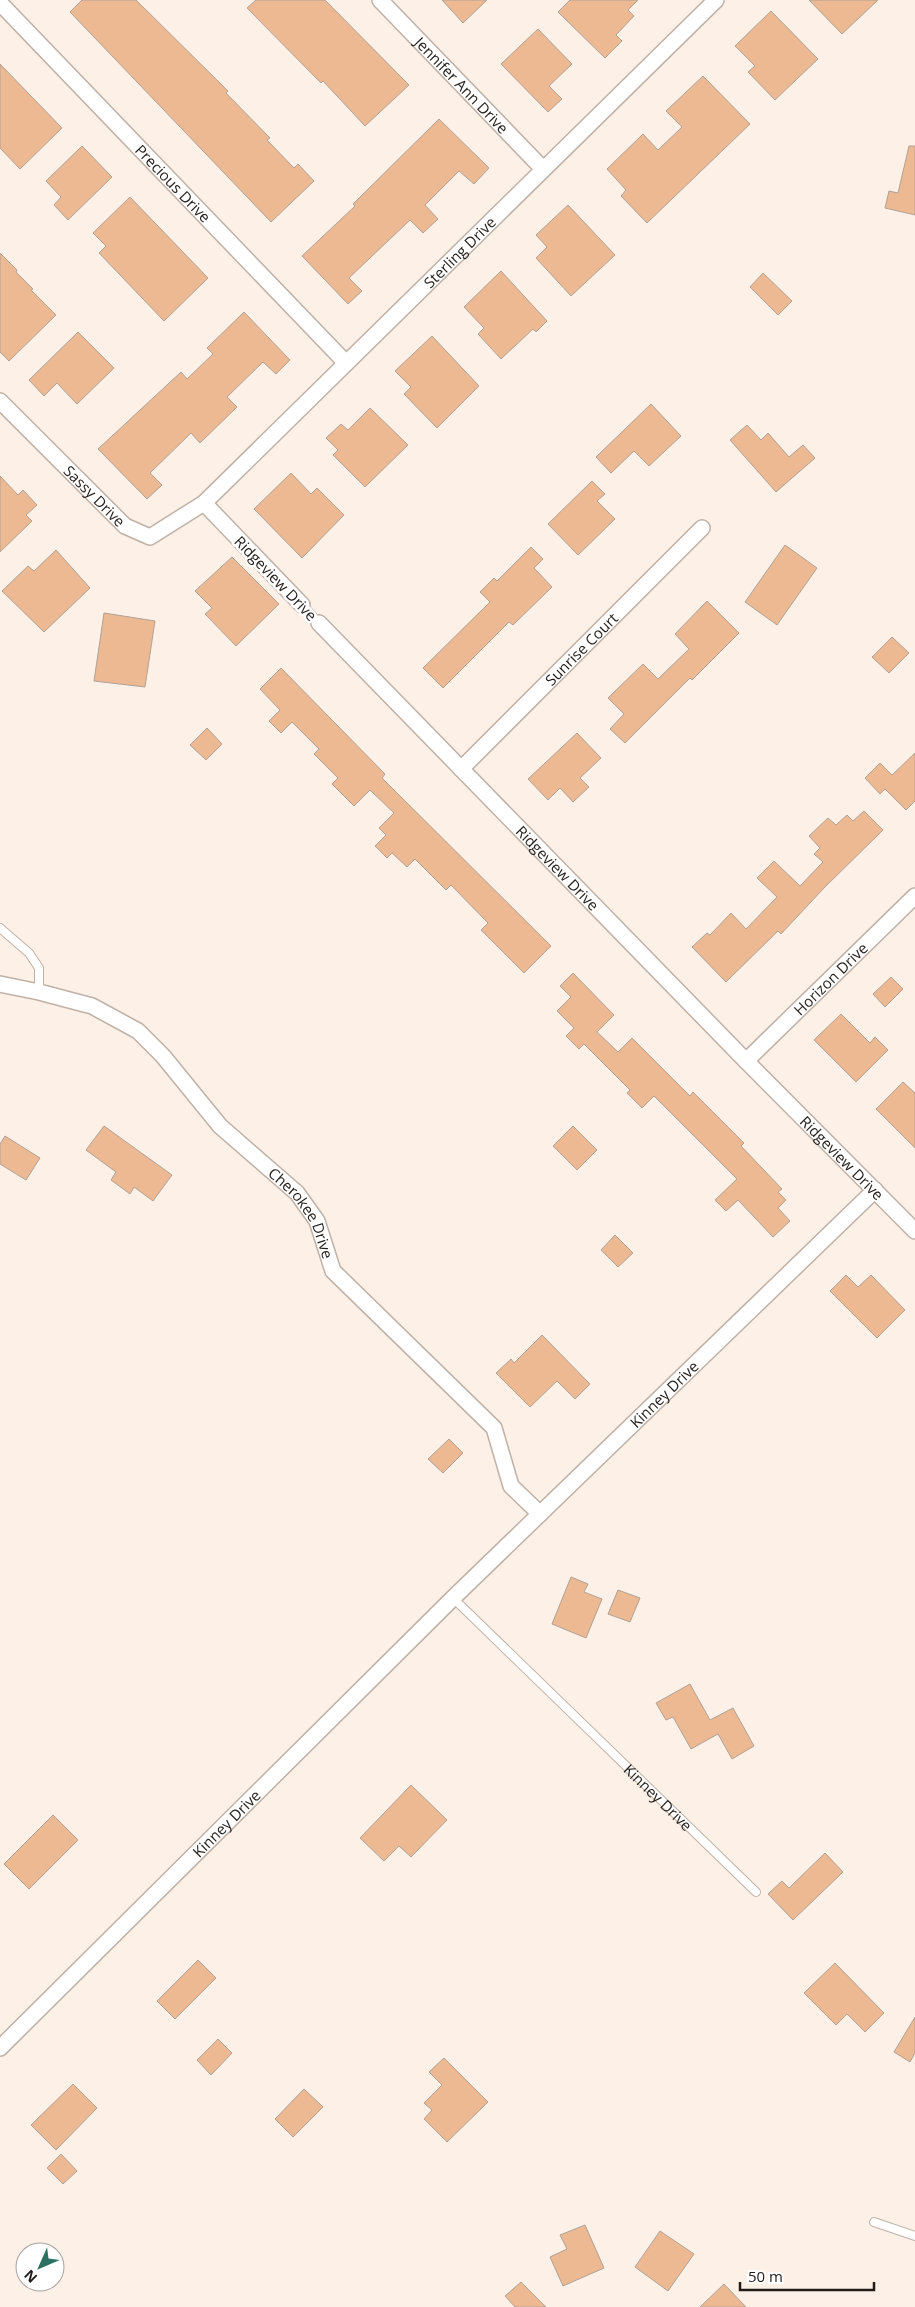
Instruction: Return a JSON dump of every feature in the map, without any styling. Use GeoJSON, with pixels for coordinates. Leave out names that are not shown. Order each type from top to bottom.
{"type":"FeatureCollection","features":[{"type":"Feature","properties":{"kind":"street","name":"Jennifer Ann Drive"},"geometry":{"type":"LineString","coordinates":[[380,0],[544,169]]}},
{"type":"Feature","properties":{"kind":"street","name":"Sterling Drive"},"geometry":{"type":"LineString","coordinates":[[204,503],[716,0]]}},
{"type":"Feature","properties":{"kind":"street","name":"Precious Drive"},"geometry":{"type":"LineString","coordinates":[[0,3],[346,363]]}},
{"type":"Feature","properties":{"kind":"street","name":"Sassy Drive"},"geometry":{"type":"LineString","coordinates":[[0,400],[125,526],[150,537],[204,503]]}},
{"type":"Feature","properties":{"kind":"street","name":"Ridgeview Drive"},"geometry":{"type":"LineString","coordinates":[[204,503],[302,605]]}},
{"type":"Feature","properties":{"kind":"street","name":"Sunrise Court"},"geometry":{"type":"LineString","coordinates":[[461,769],[702,528]]}},
{"type":"Feature","properties":{"kind":"street","name":"Ridgeview Drive"},"geometry":{"type":"LineString","coordinates":[[319,623],[746,1061],[915,1231]]}},
{"type":"Feature","properties":{"kind":"street","name":"Horizon Drive"},"geometry":{"type":"LineString","coordinates":[[746,1061],[915,896]]}},
{"type":"Feature","properties":{"kind":"street","name":"Cherokee Drive"},"geometry":{"type":"LineString","coordinates":[[0,984],[92,1006],[138,1031],[163,1056],[220,1126],[297,1193],[316,1221],[333,1270],[494,1428],[511,1486],[540,1514]]}},
{"type":"Feature","properties":{"kind":"street","name":"Kinney Drive"},"geometry":{"type":"LineString","coordinates":[[0,2048],[453,1598],[875,1190]]}},
{"type":"Feature","properties":{"kind":"lane","name":"Ridgeview Drive"},"geometry":{"type":"LineString","coordinates":[[302,605],[319,623]]}},
{"type":"Feature","properties":{"kind":"lane"},"geometry":{"type":"LineString","coordinates":[[0,928],[29,953],[39,968],[39,992]]}},
{"type":"Feature","properties":{"kind":"lane","name":"Kinney Drive"},"geometry":{"type":"LineString","coordinates":[[453,1598],[756,1892]]}},
{"type":"Feature","properties":{"kind":"lane"},"geometry":{"type":"LineString","coordinates":[[874,2222],[915,2236]]}},
{"type":"Feature","properties":{"kind":"building"},"geometry":{"type":"Polygon","coordinates":[[[82,0],[136,0],[228,91],[226,93],[270,138],[267,140],[294,168],[298,164],[314,181],[271,222],[70,12],[82,0]]]}},
{"type":"Feature","properties":{"kind":"building"},"geometry":{"type":"Polygon","coordinates":[[[256,0],[325,0],[409,85],[365,126],[323,81],[321,83],[247,8],[256,0]]]}},
{"type":"Feature","properties":{"kind":"building"},"geometry":{"type":"Polygon","coordinates":[[[442,0],[487,0],[463,23],[442,0]]]}},
{"type":"Feature","properties":{"kind":"building"},"geometry":{"type":"Polygon","coordinates":[[[570,0],[638,0],[628,10],[634,16],[616,35],[622,41],[605,58],[558,12],[570,0]]]}},
{"type":"Feature","properties":{"kind":"building"},"geometry":{"type":"Polygon","coordinates":[[[809,0],[878,0],[842,34],[809,0]]]}},
{"type":"Feature","properties":{"kind":"building"},"geometry":{"type":"Polygon","coordinates":[[[771,11],[818,59],[775,100],[748,72],[755,66],[735,46],[771,11]]]}},
{"type":"Feature","properties":{"kind":"building"},"geometry":{"type":"Polygon","coordinates":[[[538,29],[572,64],[549,86],[562,99],[548,112],[501,64],[538,29]]]}},
{"type":"Feature","properties":{"kind":"building"},"geometry":{"type":"Polygon","coordinates":[[[0,64],[62,128],[20,169],[0,148],[0,64]]]}},
{"type":"Feature","properties":{"kind":"building"},"geometry":{"type":"Polygon","coordinates":[[[703,76],[750,124],[647,223],[621,196],[626,190],[607,169],[643,134],[658,150],[682,127],[666,111],[703,76]]]}},
{"type":"Feature","properties":{"kind":"building"},"geometry":{"type":"Polygon","coordinates":[[[439,119],[489,168],[474,184],[459,171],[425,205],[438,219],[423,233],[410,220],[349,278],[362,291],[348,304],[302,256],[355,206],[353,204],[439,119]]]}},
{"type":"Feature","properties":{"kind":"building"},"geometry":{"type":"Polygon","coordinates":[[[82,146],[112,177],[68,220],[54,205],[61,197],[46,181],[82,146]]]}},
{"type":"Feature","properties":{"kind":"building"},"geometry":{"type":"Polygon","coordinates":[[[909,146],[915,146],[915,215],[885,208],[889,191],[898,193],[909,146]]]}},
{"type":"Feature","properties":{"kind":"building"},"geometry":{"type":"Polygon","coordinates":[[[130,197],[208,278],[164,321],[99,253],[106,246],[93,233],[130,197]]]}},
{"type":"Feature","properties":{"kind":"building"},"geometry":{"type":"Polygon","coordinates":[[[568,205],[615,255],[571,296],[536,258],[547,247],[536,235],[568,205]]]}},
{"type":"Feature","properties":{"kind":"building"},"geometry":{"type":"Polygon","coordinates":[[[0,253],[33,289],[31,290],[56,315],[9,361],[0,352],[0,253]]]}},
{"type":"Feature","properties":{"kind":"building"},"geometry":{"type":"Polygon","coordinates":[[[501,271],[547,321],[536,332],[533,329],[501,359],[478,334],[484,328],[464,307],[501,271]]]}},
{"type":"Feature","properties":{"kind":"building"},"geometry":{"type":"Polygon","coordinates":[[[763,273],[792,301],[778,315],[750,287],[763,273]]]}},
{"type":"Feature","properties":{"kind":"building"},"geometry":{"type":"Polygon","coordinates":[[[244,312],[290,360],[276,374],[263,362],[227,397],[237,407],[200,443],[191,433],[150,473],[162,485],[147,499],[98,449],[181,372],[187,379],[213,354],[207,348],[244,312]]]}},
{"type":"Feature","properties":{"kind":"building"},"geometry":{"type":"Polygon","coordinates":[[[78,332],[114,368],[77,404],[57,383],[44,396],[29,380],[78,332]]]}},
{"type":"Feature","properties":{"kind":"building"},"geometry":{"type":"Polygon","coordinates":[[[432,336],[479,386],[437,428],[404,394],[411,387],[395,371],[432,336]]]}},
{"type":"Feature","properties":{"kind":"building"},"geometry":{"type":"Polygon","coordinates":[[[651,404],[681,436],[649,466],[634,451],[611,473],[596,457],[651,404]]]}},
{"type":"Feature","properties":{"kind":"building"},"geometry":{"type":"Polygon","coordinates":[[[370,408],[408,445],[365,487],[333,455],[338,450],[326,438],[341,424],[348,430],[370,408]]]}},
{"type":"Feature","properties":{"kind":"building"},"geometry":{"type":"Polygon","coordinates":[[[747,425],[761,440],[768,433],[789,457],[803,445],[815,458],[776,492],[730,440],[747,425]]]}},
{"type":"Feature","properties":{"kind":"building"},"geometry":{"type":"Polygon","coordinates":[[[291,473],[311,494],[317,488],[344,515],[302,558],[254,509],[291,473]]]}},
{"type":"Feature","properties":{"kind":"building"},"geometry":{"type":"Polygon","coordinates":[[[0,476],[18,495],[23,490],[37,505],[26,515],[32,521],[0,552],[0,476]]]}},
{"type":"Feature","properties":{"kind":"building"},"geometry":{"type":"Polygon","coordinates":[[[592,481],[605,494],[597,501],[615,519],[578,555],[548,524],[592,481]]]}},
{"type":"Feature","properties":{"kind":"building"},"geometry":{"type":"Polygon","coordinates":[[[785,545],[817,568],[777,625],[745,602],[785,545]]]}},
{"type":"Feature","properties":{"kind":"building"},"geometry":{"type":"Polygon","coordinates":[[[531,547],[543,559],[534,568],[552,587],[513,625],[509,622],[443,688],[423,668],[490,602],[480,592],[494,578],[497,581],[531,547]]]}},
{"type":"Feature","properties":{"kind":"building"},"geometry":{"type":"Polygon","coordinates":[[[56,550],[90,588],[44,632],[2,591],[28,566],[34,571],[56,550]]]}},
{"type":"Feature","properties":{"kind":"building"},"geometry":{"type":"Polygon","coordinates":[[[232,557],[279,604],[236,646],[205,614],[212,608],[195,591],[232,557]]]}},
{"type":"Feature","properties":{"kind":"building"},"geometry":{"type":"Polygon","coordinates":[[[707,601],[739,633],[692,680],[690,678],[625,743],[610,729],[624,714],[608,698],[643,664],[658,679],[689,649],[675,634],[707,601]]]}},
{"type":"Feature","properties":{"kind":"building"},"geometry":{"type":"Polygon","coordinates":[[[104,613],[155,621],[145,687],[94,681],[104,613]]]}},
{"type":"Feature","properties":{"kind":"building"},"geometry":{"type":"Polygon","coordinates":[[[892,637],[909,653],[889,673],[872,657],[892,637]]]}},
{"type":"Feature","properties":{"kind":"building"},"geometry":{"type":"Polygon","coordinates":[[[281,668],[385,774],[382,778],[551,946],[524,973],[481,930],[488,923],[451,885],[446,890],[415,859],[407,867],[392,853],[387,858],[375,846],[386,835],[379,828],[394,813],[370,790],[354,806],[332,784],[338,778],[314,754],[319,749],[292,722],[281,733],[269,721],[280,710],[260,689],[281,668]]]}},
{"type":"Feature","properties":{"kind":"building"},"geometry":{"type":"Polygon","coordinates":[[[207,728],[222,744],[206,760],[190,745],[207,728]]]}},
{"type":"Feature","properties":{"kind":"building"},"geometry":{"type":"Polygon","coordinates":[[[577,733],[601,758],[580,778],[589,787],[573,802],[560,788],[548,800],[528,779],[577,733]]]}},
{"type":"Feature","properties":{"kind":"building"},"geometry":{"type":"Polygon","coordinates":[[[915,753],[915,801],[906,810],[885,789],[880,794],[865,778],[880,763],[892,775],[915,753]]]}},
{"type":"Feature","properties":{"kind":"building"},"geometry":{"type":"Polygon","coordinates":[[[864,811],[883,830],[824,888],[781,934],[778,931],[726,982],[692,947],[707,933],[710,935],[731,913],[746,929],[777,897],[757,878],[774,861],[800,886],[823,862],[814,854],[820,848],[809,836],[828,818],[836,825],[847,815],[853,821],[864,811]]]}},
{"type":"Feature","properties":{"kind":"building"},"geometry":{"type":"Polygon","coordinates":[[[573,973],[614,1015],[597,1032],[618,1052],[632,1038],[690,1096],[693,1092],[744,1143],[741,1146],[782,1189],[778,1192],[786,1200],[778,1208],[790,1221],[773,1237],[738,1200],[726,1211],[715,1200],[737,1179],[654,1096],[642,1108],[627,1093],[630,1090],[584,1044],[579,1049],[566,1036],[574,1028],[557,1011],[571,997],[560,986],[573,973]]]}},
{"type":"Feature","properties":{"kind":"building"},"geometry":{"type":"Polygon","coordinates":[[[891,977],[903,989],[885,1007],[873,994],[891,977]]]}},
{"type":"Feature","properties":{"kind":"building"},"geometry":{"type":"Polygon","coordinates":[[[841,1014],[870,1043],[875,1037],[888,1050],[856,1082],[814,1040],[841,1014]]]}},
{"type":"Feature","properties":{"kind":"building"},"geometry":{"type":"Polygon","coordinates":[[[903,1082],[915,1093],[915,1148],[876,1109],[903,1082]]]}},
{"type":"Feature","properties":{"kind":"building"},"geometry":{"type":"Polygon","coordinates":[[[104,1126],[172,1175],[153,1201],[134,1187],[130,1194],[111,1180],[116,1172],[86,1150],[104,1126]]]}},
{"type":"Feature","properties":{"kind":"building"},"geometry":{"type":"Polygon","coordinates":[[[573,1126],[597,1150],[577,1170],[553,1146],[573,1126]]]}},
{"type":"Feature","properties":{"kind":"building"},"geometry":{"type":"Polygon","coordinates":[[[5,1136],[40,1158],[26,1180],[0,1164],[0,1144],[5,1136]]]}},
{"type":"Feature","properties":{"kind":"building"},"geometry":{"type":"Polygon","coordinates":[[[615,1235],[633,1253],[618,1267],[601,1250],[615,1235]]]}},
{"type":"Feature","properties":{"kind":"building"},"geometry":{"type":"Polygon","coordinates":[[[846,1275],[858,1287],[871,1275],[905,1310],[877,1338],[830,1291],[846,1275]]]}},
{"type":"Feature","properties":{"kind":"building"},"geometry":{"type":"Polygon","coordinates":[[[542,1335],[590,1384],[575,1399],[557,1381],[530,1407],[496,1373],[511,1359],[514,1363],[542,1335]]]}},
{"type":"Feature","properties":{"kind":"building"},"geometry":{"type":"Polygon","coordinates":[[[449,1439],[463,1453],[443,1473],[428,1459],[449,1439]]]}},
{"type":"Feature","properties":{"kind":"building"},"geometry":{"type":"Polygon","coordinates":[[[571,1577],[588,1584],[584,1592],[602,1599],[586,1638],[552,1624],[571,1577]]]}},
{"type":"Feature","properties":{"kind":"building"},"geometry":{"type":"Polygon","coordinates":[[[618,1590],[640,1598],[630,1622],[608,1614],[618,1590]]]}},
{"type":"Feature","properties":{"kind":"building"},"geometry":{"type":"Polygon","coordinates":[[[690,1684],[710,1720],[733,1708],[754,1746],[732,1759],[718,1734],[691,1749],[673,1717],[666,1720],[656,1703],[690,1684]]]}},
{"type":"Feature","properties":{"kind":"building"},"geometry":{"type":"Polygon","coordinates":[[[411,1785],[447,1820],[411,1857],[399,1846],[384,1861],[360,1838],[411,1785]]]}},
{"type":"Feature","properties":{"kind":"building"},"geometry":{"type":"Polygon","coordinates":[[[53,1815],[78,1840],[29,1889],[4,1864],[53,1815]]]}},
{"type":"Feature","properties":{"kind":"building"},"geometry":{"type":"Polygon","coordinates":[[[825,1853],[843,1872],[793,1920],[768,1894],[782,1881],[789,1888],[825,1853]]]}},
{"type":"Feature","properties":{"kind":"building"},"geometry":{"type":"Polygon","coordinates":[[[198,1960],[216,1978],[175,2019],[157,2001],[198,1960]]]}},
{"type":"Feature","properties":{"kind":"building"},"geometry":{"type":"Polygon","coordinates":[[[835,1963],[884,2013],[865,2032],[847,2014],[836,2025],[804,1993],[835,1963]]]}},
{"type":"Feature","properties":{"kind":"building"},"geometry":{"type":"Polygon","coordinates":[[[915,2017],[915,2053],[910,2062],[894,2052],[915,2017]]]}},
{"type":"Feature","properties":{"kind":"building"},"geometry":{"type":"Polygon","coordinates":[[[218,2039],[232,2053],[211,2075],[197,2060],[218,2039]]]}},
{"type":"Feature","properties":{"kind":"building"},"geometry":{"type":"Polygon","coordinates":[[[444,2058],[488,2102],[447,2142],[424,2119],[432,2110],[424,2103],[442,2085],[429,2072],[444,2058]]]}},
{"type":"Feature","properties":{"kind":"building"},"geometry":{"type":"Polygon","coordinates":[[[73,2084],[97,2108],[56,2150],[31,2125],[73,2084]]]}},
{"type":"Feature","properties":{"kind":"building"},"geometry":{"type":"Polygon","coordinates":[[[304,2089],[323,2107],[293,2137],[275,2119],[304,2089]]]}},
{"type":"Feature","properties":{"kind":"building"},"geometry":{"type":"Polygon","coordinates":[[[61,2154],[77,2171],[63,2184],[47,2168],[61,2154]]]}},
{"type":"Feature","properties":{"kind":"building"},"geometry":{"type":"Polygon","coordinates":[[[585,2225],[604,2268],[563,2286],[550,2257],[567,2249],[560,2235],[585,2225]]]}},
{"type":"Feature","properties":{"kind":"building"},"geometry":{"type":"Polygon","coordinates":[[[660,2231],[694,2254],[668,2291],[635,2267],[660,2231]]]}},
{"type":"Feature","properties":{"kind":"building"},"geometry":{"type":"Polygon","coordinates":[[[521,2282],[546,2307],[515,2307],[505,2296],[521,2282]]]}},
{"type":"Feature","properties":{"kind":"building"},"geometry":{"type":"Polygon","coordinates":[[[724,2284],[746,2307],[700,2307],[724,2284]]]}}]}
